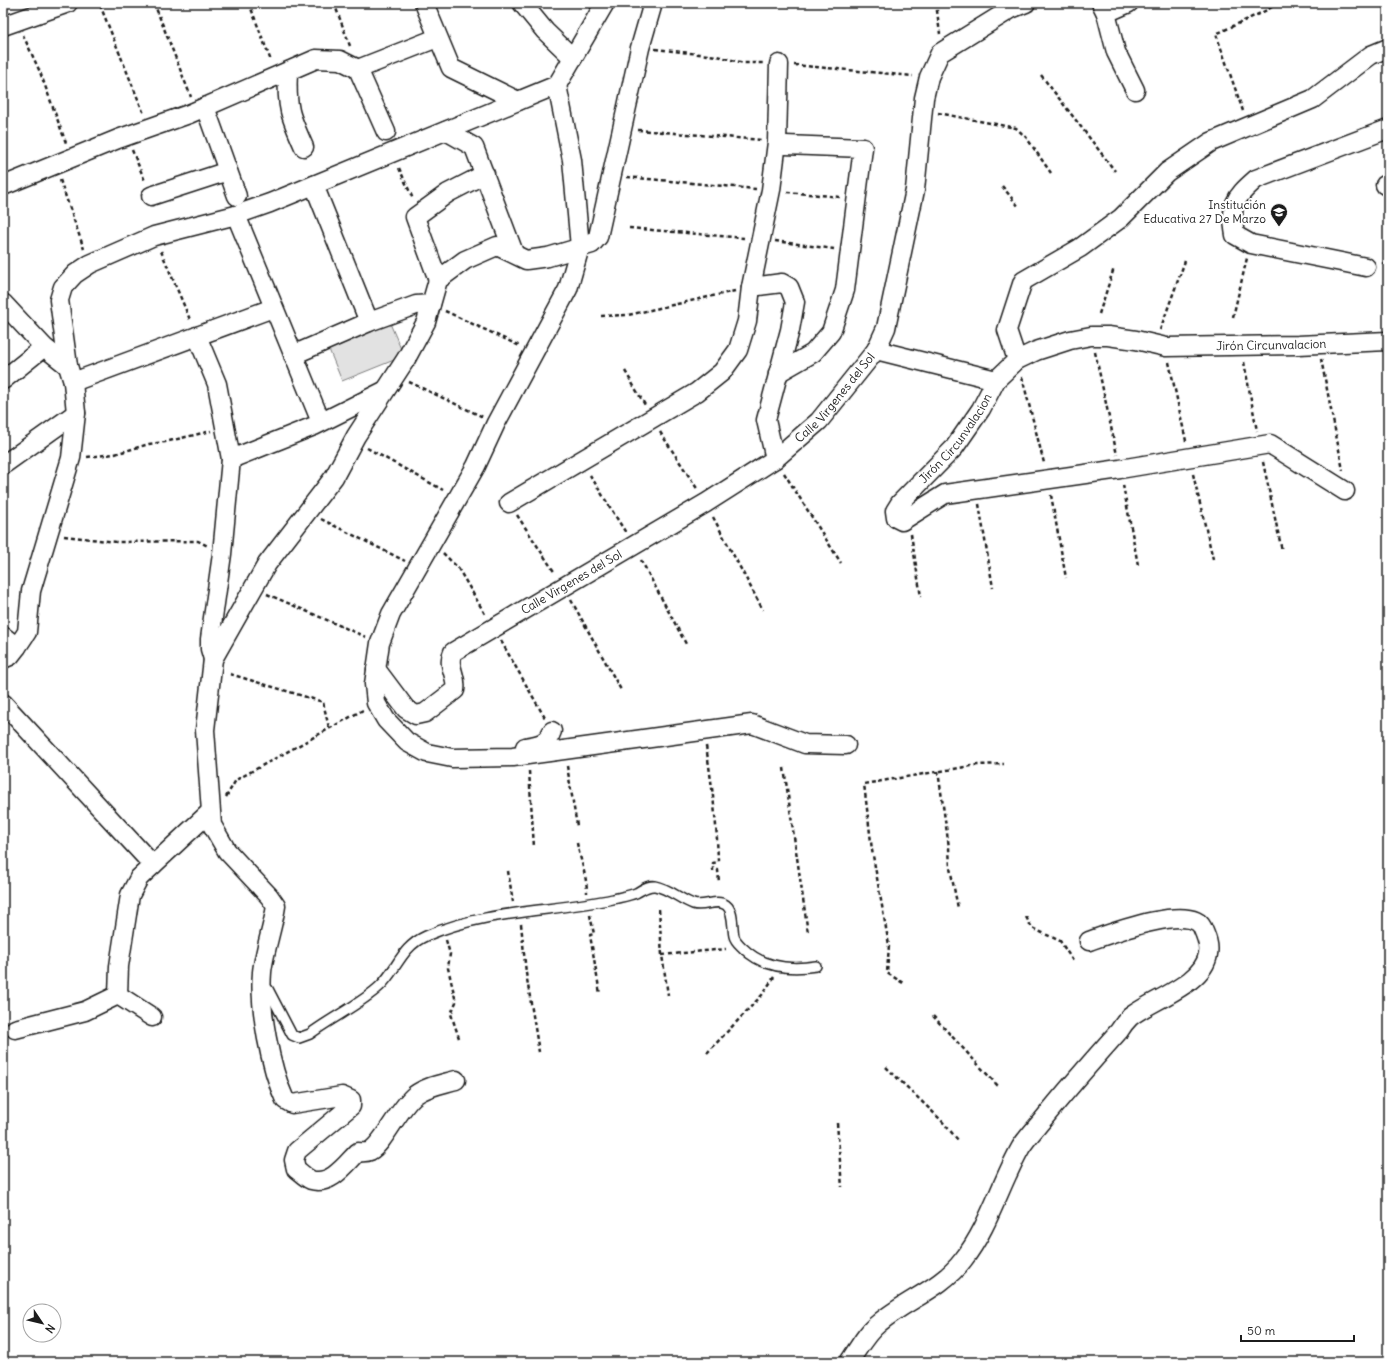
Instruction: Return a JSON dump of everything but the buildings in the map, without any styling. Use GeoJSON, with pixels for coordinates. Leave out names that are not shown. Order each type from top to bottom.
{"type":"FeatureCollection","features":[{"type":"Feature","properties":{"kind":"street"},"geometry":{"type":"LineString","coordinates":[[3,26],[68,3]]}},
{"type":"Feature","properties":{"kind":"street"},"geometry":{"type":"LineString","coordinates":[[424,3],[437,38],[451,68],[518,101]]}},
{"type":"Feature","properties":{"kind":"street"},"geometry":{"type":"LineString","coordinates":[[522,3],[545,31],[574,58]]}},
{"type":"Feature","properties":{"kind":"street"},"geometry":{"type":"LineString","coordinates":[[3,659],[10,656],[18,647],[27,632],[31,591],[71,458],[76,413],[59,300],[63,287],[75,274],[90,264],[154,236],[236,215],[314,185],[558,85],[605,3]]}},
{"type":"Feature","properties":{"kind":"street"},"geometry":{"type":"LineString","coordinates":[[438,280],[465,260],[497,246],[526,260],[548,256],[592,244],[598,236],[621,129],[653,3]]}},
{"type":"Feature","properties":{"kind":"street"},"geometry":{"type":"LineString","coordinates":[[1128,3],[1104,8],[1116,52],[1136,90]]}},
{"type":"Feature","properties":{"kind":"street"},"geometry":{"type":"LineString","coordinates":[[941,51],[1015,5]]}},
{"type":"Feature","properties":{"kind":"street"},"geometry":{"type":"LineString","coordinates":[[358,69],[437,38]]}},
{"type":"Feature","properties":{"kind":"street"},"geometry":{"type":"LineString","coordinates":[[1018,360],[1007,330],[1023,281],[1080,248],[1121,218],[1167,172],[1211,142],[1313,99],[1371,55],[1388,48]]}},
{"type":"Feature","properties":{"kind":"street","name":"Calle Virgenes del Sol"},"geometry":{"type":"LineString","coordinates":[[376,669],[406,709],[416,715],[425,713],[455,690],[457,682],[450,663],[450,657],[453,652],[493,627],[706,503],[775,459],[819,421],[876,350],[886,328],[915,190],[923,110],[929,77],[941,51]]}},
{"type":"Feature","properties":{"kind":"street"},"geometry":{"type":"LineString","coordinates":[[3,186],[201,109],[316,59],[340,60],[358,69],[386,132]]}},
{"type":"Feature","properties":{"kind":"street"},"geometry":{"type":"LineString","coordinates":[[509,503],[697,392],[722,372],[738,350],[747,320],[751,287],[781,143],[779,64]]}},
{"type":"Feature","properties":{"kind":"street"},"geometry":{"type":"LineString","coordinates":[[283,74],[290,116],[304,147]]}},
{"type":"Feature","properties":{"kind":"street"},"geometry":{"type":"LineString","coordinates":[[558,85],[572,160],[580,247],[568,289],[496,423],[476,466],[391,614],[380,643],[374,684],[376,703],[386,720],[407,742],[426,753],[452,758],[520,756],[703,729],[752,724],[805,744],[846,745]]}},
{"type":"Feature","properties":{"kind":"street"},"geometry":{"type":"LineString","coordinates":[[201,109],[228,171],[237,196]]}},
{"type":"Feature","properties":{"kind":"street"},"geometry":{"type":"LineString","coordinates":[[1366,267],[1251,244],[1235,235],[1232,214],[1240,193],[1256,179],[1388,129]]}},
{"type":"Feature","properties":{"kind":"street"},"geometry":{"type":"LineString","coordinates":[[446,130],[474,147],[514,253]]}},
{"type":"Feature","properties":{"kind":"street"},"geometry":{"type":"LineString","coordinates":[[778,373],[813,354],[831,332],[846,290],[863,148],[781,143]]}},
{"type":"Feature","properties":{"kind":"street"},"geometry":{"type":"LineString","coordinates":[[151,196],[228,171]]}},
{"type":"Feature","properties":{"kind":"street"},"geometry":{"type":"LineString","coordinates":[[213,659],[267,564],[334,477],[384,391],[406,359],[426,322],[438,280],[415,217],[448,194],[485,174]]}},
{"type":"Feature","properties":{"kind":"street"},"geometry":{"type":"LineString","coordinates":[[314,185],[369,322]]}},
{"type":"Feature","properties":{"kind":"street"},"geometry":{"type":"LineString","coordinates":[[236,215],[321,422]]}},
{"type":"Feature","properties":{"kind":"street"},"geometry":{"type":"LineString","coordinates":[[751,287],[782,283],[789,288],[795,302],[790,330],[766,420],[775,459]]}},
{"type":"Feature","properties":{"kind":"street"},"geometry":{"type":"LineString","coordinates":[[3,303],[70,374]]}},
{"type":"Feature","properties":{"kind":"street"},"geometry":{"type":"LineString","coordinates":[[293,355],[369,322],[416,305],[431,304]]}},
{"type":"Feature","properties":{"kind":"street"},"geometry":{"type":"LineString","coordinates":[[70,374],[197,336],[273,308]]}},
{"type":"Feature","properties":{"kind":"street"},"geometry":{"type":"LineString","coordinates":[[197,336],[217,384],[231,459],[222,554],[210,639],[210,649],[213,659],[205,730],[212,825],[227,851],[269,896],[276,906],[262,972],[263,1008],[271,1061],[285,1100],[292,1104],[342,1096],[351,1100],[351,1106],[297,1151],[294,1160],[296,1169],[311,1180],[320,1181],[330,1179],[358,1152],[370,1151],[376,1145],[404,1105],[416,1095],[428,1087],[456,1080]]}},
{"type":"Feature","properties":{"kind":"street","name":"Jirón Circunvalacion"},"geometry":{"type":"LineString","coordinates":[[1345,484],[1270,444],[1120,469],[945,494],[902,521],[896,518],[895,511],[900,503],[954,448],[981,409],[996,380],[1018,360],[1036,351],[1056,344],[1091,336],[1108,336],[1136,340],[1166,348],[1388,341]]}},
{"type":"Feature","properties":{"kind":"street"},"geometry":{"type":"LineString","coordinates":[[3,380],[44,347]]}},
{"type":"Feature","properties":{"kind":"street"},"geometry":{"type":"LineString","coordinates":[[876,350],[996,380]]}},
{"type":"Feature","properties":{"kind":"street"},"geometry":{"type":"LineString","coordinates":[[231,459],[321,422],[384,391]]}},
{"type":"Feature","properties":{"kind":"street"},"geometry":{"type":"LineString","coordinates":[[3,465],[76,413]]}},
{"type":"Feature","properties":{"kind":"street"},"geometry":{"type":"LineString","coordinates":[[3,636],[18,647]]}},
{"type":"Feature","properties":{"kind":"street"},"geometry":{"type":"LineString","coordinates":[[3,703],[152,865]]}},
{"type":"Feature","properties":{"kind":"street"},"geometry":{"type":"LineString","coordinates":[[520,756],[520,747],[540,744],[550,738],[552,731]]}},
{"type":"Feature","properties":{"kind":"street"},"geometry":{"type":"LineString","coordinates":[[118,995],[119,966],[130,895],[139,878],[210,812]]}},
{"type":"Feature","properties":{"kind":"street"},"geometry":{"type":"LineString","coordinates":[[849,1362],[868,1334],[879,1323],[945,1280],[964,1260],[978,1237],[1022,1146],[1070,1085],[1130,1017],[1179,988],[1205,964],[1208,954],[1208,941],[1200,924],[1191,918],[1183,917],[1145,923],[1089,941]]}},
{"type":"Feature","properties":{"kind":"street"},"geometry":{"type":"LineString","coordinates":[[118,995],[152,1017]]}},
{"type":"Feature","properties":{"kind":"street"},"geometry":{"type":"LineString","coordinates":[[15,1029],[85,1011],[118,995]]}},
{"type":"Feature","properties":{"kind":"lane"},"geometry":{"type":"LineString","coordinates":[[262,985],[268,989],[292,1035],[299,1038],[305,1036],[380,986],[402,955],[417,941],[444,930],[518,912],[587,900],[626,896],[638,892],[645,887],[655,886],[694,905],[717,902],[726,905],[730,910],[734,938],[742,947],[758,960],[780,967],[798,968],[816,966]]}},
{"type":"Feature","properties":{"kind":"path"},"geometry":{"type":"LineString","coordinates":[[154,3],[201,109]]}},
{"type":"Feature","properties":{"kind":"path"},"geometry":{"type":"LineString","coordinates":[[249,3],[283,74]]}},
{"type":"Feature","properties":{"kind":"path"},"geometry":{"type":"LineString","coordinates":[[334,3],[358,69]]}},
{"type":"Feature","properties":{"kind":"path"},"geometry":{"type":"LineString","coordinates":[[936,3],[941,51]]}},
{"type":"Feature","properties":{"kind":"path"},"geometry":{"type":"LineString","coordinates":[[1243,112],[1216,34],[1268,10],[1278,3]]}},
{"type":"Feature","properties":{"kind":"path"},"geometry":{"type":"LineString","coordinates":[[100,5],[149,128]]}},
{"type":"Feature","properties":{"kind":"path"},"geometry":{"type":"LineString","coordinates":[[23,35],[40,72],[72,158]]}},
{"type":"Feature","properties":{"kind":"path"},"geometry":{"type":"LineString","coordinates":[[1041,75],[1116,171]]}},
{"type":"Feature","properties":{"kind":"path"},"geometry":{"type":"LineString","coordinates":[[923,110],[1016,128],[1026,137],[1051,173]]}},
{"type":"Feature","properties":{"kind":"path"},"geometry":{"type":"LineString","coordinates":[[621,129],[781,143]]}},
{"type":"Feature","properties":{"kind":"path"},"geometry":{"type":"LineString","coordinates":[[392,153],[416,205],[415,217]]}},
{"type":"Feature","properties":{"kind":"path"},"geometry":{"type":"LineString","coordinates":[[50,167],[57,173],[90,264]]}},
{"type":"Feature","properties":{"kind":"path"},"geometry":{"type":"LineString","coordinates":[[611,175],[857,199]]}},
{"type":"Feature","properties":{"kind":"path"},"geometry":{"type":"LineString","coordinates":[[1002,186],[1019,207]]}},
{"type":"Feature","properties":{"kind":"path"},"geometry":{"type":"LineString","coordinates":[[629,228],[761,240],[850,252]]}},
{"type":"Feature","properties":{"kind":"path"},"geometry":{"type":"LineString","coordinates":[[154,236],[197,336]]}},
{"type":"Feature","properties":{"kind":"path"},"geometry":{"type":"LineString","coordinates":[[1233,317],[1251,244]]}},
{"type":"Feature","properties":{"kind":"path"},"geometry":{"type":"LineString","coordinates":[[1159,332],[1185,261]]}},
{"type":"Feature","properties":{"kind":"path"},"geometry":{"type":"LineString","coordinates":[[1099,314],[1114,268]]}},
{"type":"Feature","properties":{"kind":"path"},"geometry":{"type":"LineString","coordinates":[[601,316],[628,315],[751,287]]}},
{"type":"Feature","properties":{"kind":"path"},"geometry":{"type":"LineString","coordinates":[[431,304],[534,351]]}},
{"type":"Feature","properties":{"kind":"path"},"geometry":{"type":"LineString","coordinates":[[1091,336],[1120,469],[1138,565]]}},
{"type":"Feature","properties":{"kind":"path"},"geometry":{"type":"LineString","coordinates":[[1318,344],[1345,484]]}},
{"type":"Feature","properties":{"kind":"path"},"geometry":{"type":"LineString","coordinates":[[395,376],[496,423]]}},
{"type":"Feature","properties":{"kind":"path"},"geometry":{"type":"LineString","coordinates":[[71,458],[115,454],[149,444],[165,442],[225,428]]}},
{"type":"Feature","properties":{"kind":"path"},"geometry":{"type":"LineString","coordinates":[[354,441],[458,497]]}},
{"type":"Feature","properties":{"kind":"path"},"geometry":{"type":"LineString","coordinates":[[775,459],[841,563]]}},
{"type":"Feature","properties":{"kind":"path"},"geometry":{"type":"LineString","coordinates":[[977,490],[993,588]]}},
{"type":"Feature","properties":{"kind":"path"},"geometry":{"type":"LineString","coordinates":[[318,518],[418,567]]}},
{"type":"Feature","properties":{"kind":"path"},"geometry":{"type":"LineString","coordinates":[[909,518],[921,597]]}},
{"type":"Feature","properties":{"kind":"path"},"geometry":{"type":"LineString","coordinates":[[49,534],[117,542],[198,541],[222,554]]}},
{"type":"Feature","properties":{"kind":"path"},"geometry":{"type":"LineString","coordinates":[[260,591],[380,643]]}},
{"type":"Feature","properties":{"kind":"path"},"geometry":{"type":"LineString","coordinates":[[230,674],[323,702],[329,728]]}},
{"type":"Feature","properties":{"kind":"path"},"geometry":{"type":"LineString","coordinates":[[226,798],[236,780],[376,703]]}},
{"type":"Feature","properties":{"kind":"path"},"geometry":{"type":"LineString","coordinates":[[703,729],[714,793],[718,862],[713,863],[713,870],[718,870],[719,882]]}},
{"type":"Feature","properties":{"kind":"path"},"geometry":{"type":"LineString","coordinates":[[564,750],[577,826]]}},
{"type":"Feature","properties":{"kind":"path"},"geometry":{"type":"LineString","coordinates":[[520,756],[534,847]]}},
{"type":"Feature","properties":{"kind":"path"},"geometry":{"type":"LineString","coordinates":[[903,983],[887,974],[889,945],[872,850],[864,784],[978,765],[1004,764]]}},
{"type":"Feature","properties":{"kind":"path"},"geometry":{"type":"LineString","coordinates":[[784,768],[808,933]]}},
{"type":"Feature","properties":{"kind":"path"},"geometry":{"type":"LineString","coordinates":[[938,771],[949,847],[950,868],[958,908]]}},
{"type":"Feature","properties":{"kind":"path"},"geometry":{"type":"LineString","coordinates":[[577,843],[581,864],[587,881],[587,900],[594,934],[590,935],[600,994]]}},
{"type":"Feature","properties":{"kind":"path"},"geometry":{"type":"LineString","coordinates":[[508,871],[518,912],[539,1052]]}},
{"type":"Feature","properties":{"kind":"path"},"geometry":{"type":"LineString","coordinates":[[659,909],[662,956],[668,995]]}},
{"type":"Feature","properties":{"kind":"path"},"geometry":{"type":"LineString","coordinates":[[1026,917],[1032,928],[1060,941],[1073,961]]}},
{"type":"Feature","properties":{"kind":"path"},"geometry":{"type":"LineString","coordinates":[[444,930],[450,954],[448,968],[456,1002],[451,1014],[459,1038]]}},
{"type":"Feature","properties":{"kind":"path"},"geometry":{"type":"LineString","coordinates":[[662,956],[726,949]]}},
{"type":"Feature","properties":{"kind":"path"},"geometry":{"type":"LineString","coordinates":[[707,1053],[762,995],[780,967]]}},
{"type":"Feature","properties":{"kind":"path"},"geometry":{"type":"LineString","coordinates":[[933,1016],[999,1087]]}},
{"type":"Feature","properties":{"kind":"path"},"geometry":{"type":"LineString","coordinates":[[886,1067],[941,1120],[958,1140]]}},
{"type":"Feature","properties":{"kind":"path"},"geometry":{"type":"LineString","coordinates":[[837,1124],[842,1187]]}},
{"type":"Feature","properties":{"kind":"shaded area"},"geometry":{"type":"Polygon","coordinates":[[[389,321],[404,356],[342,381],[328,347],[389,321]]]}},
{"type":"Feature","properties":{"kind":"place","name":"Institución Educativa 27 De Marzo"},"geometry":{"type":"Point","coordinates":[1279,227]}}]}
